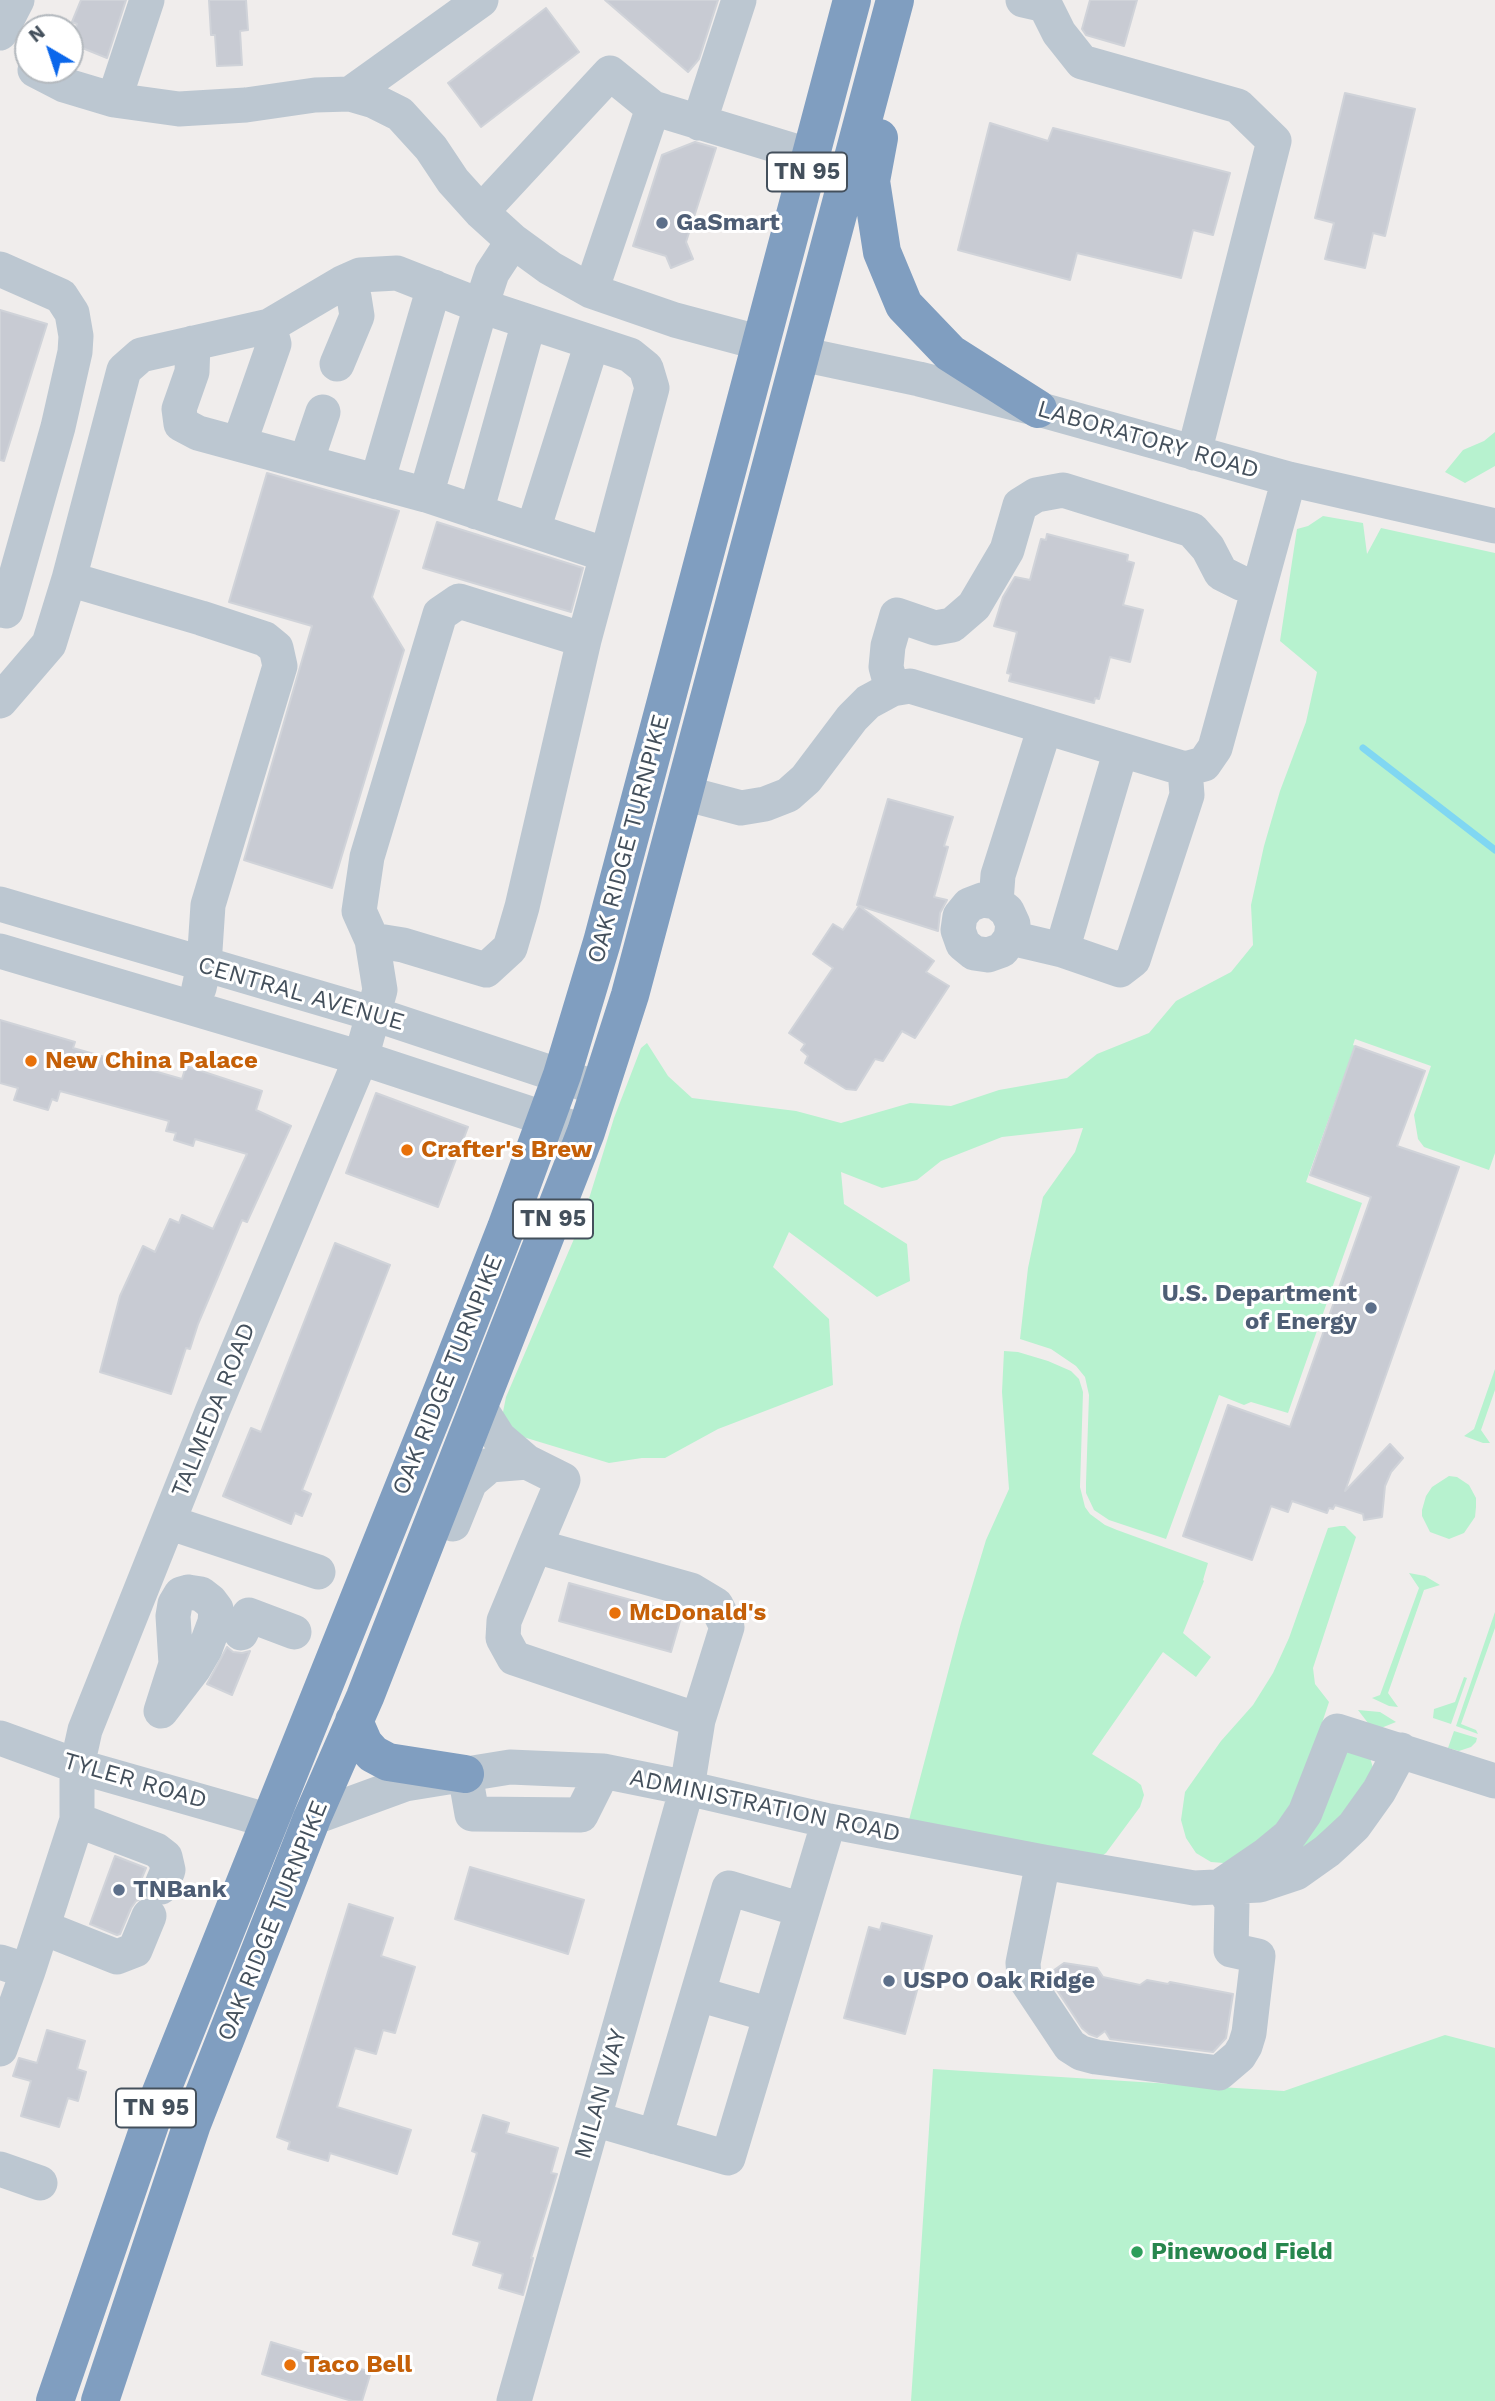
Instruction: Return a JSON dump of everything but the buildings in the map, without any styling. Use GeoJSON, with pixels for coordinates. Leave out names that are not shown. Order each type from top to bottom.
{"type":"FeatureCollection","features":[{"type":"Feature","properties":{"kind":"highway","name":"OAK RIDGE TURNPIKE"},"geometry":{"type":"LineString","coordinates":[[55,2401],[161,2092],[480,1296],[562,1075],[602,942],[852,0]]}},
{"type":"Feature","properties":{"kind":"highway","name":"OAK RIDGE TURNPIKE"},"geometry":{"type":"LineString","coordinates":[[100,2401],[192,2124],[312,1818],[360,1709],[480,1408],[586,1132],[630,995],[892,9]]}},
{"type":"Feature","properties":{"kind":"highway"},"geometry":{"type":"LineString","coordinates":[[892,9],[884,107],[871,181],[882,252],[904,305],[950,353],[1038,409]]}},
{"type":"Feature","properties":{"kind":"highway"},"geometry":{"type":"LineString","coordinates":[[761,343],[801,354]]}},
{"type":"Feature","properties":{"kind":"highway"},"geometry":{"type":"LineString","coordinates":[[360,1709],[364,1744],[373,1754],[388,1762],[465,1774]]}},
{"type":"Feature","properties":{"kind":"highway"},"geometry":{"type":"LineString","coordinates":[[270,1821],[312,1818]]}},
{"type":"Feature","properties":{"kind":"street"},"geometry":{"type":"LineString","coordinates":[[0,33],[17,0]]}},
{"type":"Feature","properties":{"kind":"street"},"geometry":{"type":"LineString","coordinates":[[114,100],[147,0]]}},
{"type":"Feature","properties":{"kind":"street"},"geometry":{"type":"LineString","coordinates":[[349,94],[481,0]]}},
{"type":"Feature","properties":{"kind":"street"},"geometry":{"type":"LineString","coordinates":[[699,123],[739,0]]}},
{"type":"Feature","properties":{"kind":"street"},"geometry":{"type":"LineString","coordinates":[[1023,0],[1045,5],[1059,33],[1082,62],[1238,106],[1273,141],[1194,453]]}},
{"type":"Feature","properties":{"kind":"street"},"geometry":{"type":"LineString","coordinates":[[481,212],[610,73],[653,108],[811,156]]}},
{"type":"Feature","properties":{"kind":"street"},"geometry":{"type":"LineString","coordinates":[[62,84],[114,100],[179,109],[246,105],[315,95],[349,94],[374,101],[400,114],[431,148],[453,181],[481,212],[513,241],[550,268],[591,290],[675,320],[761,343]]}},
{"type":"Feature","properties":{"kind":"street"},"geometry":{"type":"LineString","coordinates":[[591,290],[653,108]]}},
{"type":"Feature","properties":{"kind":"street"},"geometry":{"type":"LineString","coordinates":[[426,495],[492,273],[513,241]]}},
{"type":"Feature","properties":{"kind":"street"},"geometry":{"type":"LineString","coordinates":[[0,269],[61,296],[72,313],[76,336],[58,428],[6,611]]}},
{"type":"Feature","properties":{"kind":"street"},"geometry":{"type":"LineString","coordinates":[[0,701],[49,644],[69,579],[124,370],[141,355],[269,326],[360,275],[397,273],[481,306],[630,355],[646,368],[652,388],[584,640],[510,948],[486,970],[402,945],[372,940]]}},
{"type":"Feature","properties":{"kind":"street"},"geometry":{"type":"LineString","coordinates":[[337,364],[356,316],[354,298],[342,283]]}},
{"type":"Feature","properties":{"kind":"street"},"geometry":{"type":"LineString","coordinates":[[377,482],[434,287]]}},
{"type":"Feature","properties":{"kind":"street"},"geometry":{"type":"LineString","coordinates":[[476,512],[529,322]]}},
{"type":"Feature","properties":{"kind":"street"},"geometry":{"type":"LineString","coordinates":[[239,444],[274,344],[269,326]]}},
{"type":"Feature","properties":{"kind":"street"},"geometry":{"type":"LineString","coordinates":[[193,343],[192,372],[179,409],[181,424],[198,433],[426,495],[607,555]]}},
{"type":"Feature","properties":{"kind":"street"},"geometry":{"type":"LineString","coordinates":[[533,530],[592,343]]}},
{"type":"Feature","properties":{"kind":"street","name":"LABORATORY ROAD"},"geometry":{"type":"LineString","coordinates":[[801,354],[919,379],[1038,409],[1289,480],[1495,526]]}},
{"type":"Feature","properties":{"kind":"street"},"geometry":{"type":"LineString","coordinates":[[306,462],[323,412]]}},
{"type":"Feature","properties":{"kind":"street"},"geometry":{"type":"LineString","coordinates":[[684,793],[741,808],[765,804],[788,795],[806,779],[852,718],[868,702],[892,689],[910,686],[1185,769],[1204,764],[1215,748],[1289,480]]}},
{"type":"Feature","properties":{"kind":"street"},"geometry":{"type":"LineString","coordinates":[[892,689],[886,667],[888,646],[897,615],[935,628],[952,625],[974,606],[1007,550],[1020,505],[1036,495],[1063,490],[1192,530],[1208,548],[1221,573],[1241,583],[1260,584]]}},
{"type":"Feature","properties":{"kind":"street"},"geometry":{"type":"LineString","coordinates":[[69,579],[265,639],[276,648],[280,666],[208,905],[204,965],[194,1009]]}},
{"type":"Feature","properties":{"kind":"street","name":"TALMEDA ROAD"},"geometry":{"type":"LineString","coordinates":[[0,2049],[14,1966],[44,1928],[77,1820],[77,1766],[85,1730],[212,1412],[361,1058],[380,990],[372,940],[359,911],[367,857],[440,614],[459,601],[584,640]]}},
{"type":"Feature","properties":{"kind":"street"},"geometry":{"type":"LineString","coordinates":[[996,902],[998,875],[1045,727]]}},
{"type":"Feature","properties":{"kind":"street"},"geometry":{"type":"LineString","coordinates":[[1062,950],[1121,750]]}},
{"type":"Feature","properties":{"kind":"street"},"geometry":{"type":"LineString","coordinates":[[1011,938],[1062,950],[1120,970],[1133,960],[1187,796],[1185,769]]}},
{"type":"Feature","properties":{"kind":"street"},"geometry":{"type":"LineString","coordinates":[[982,900],[996,902],[1007,911],[1013,924],[1011,938],[1002,950],[989,955],[974,953],[963,944],[958,930],[960,916],[969,905],[982,900]]}},
{"type":"Feature","properties":{"kind":"street","name":"CENTRAL AVENUE"},"geometry":{"type":"LineString","coordinates":[[0,904],[374,1014],[600,1089]]}},
{"type":"Feature","properties":{"kind":"street","name":"CENTRAL AVENUE"},"geometry":{"type":"LineString","coordinates":[[0,951],[361,1058],[586,1132]]}},
{"type":"Feature","properties":{"kind":"street"},"geometry":{"type":"LineString","coordinates":[[480,1408],[499,1438],[527,1462],[563,1480],[505,1620],[503,1638],[514,1658],[698,1720]]}},
{"type":"Feature","properties":{"kind":"street"},"geometry":{"type":"LineString","coordinates":[[360,1709],[409,1634],[470,1482],[490,1465],[527,1462]]}},
{"type":"Feature","properties":{"kind":"street"},"geometry":{"type":"LineString","coordinates":[[168,1522],[318,1572]]}},
{"type":"Feature","properties":{"kind":"street","name":"MILAN WAY"},"geometry":{"type":"LineString","coordinates":[[514,2401],[687,1788],[698,1720],[727,1627],[716,1605],[691,1590],[535,1546]]}},
{"type":"Feature","properties":{"kind":"street"},"geometry":{"type":"LineString","coordinates":[[241,1633],[249,1615],[294,1632]]}},
{"type":"Feature","properties":{"kind":"street"},"geometry":{"type":"LineString","coordinates":[[1043,1862],[1023,1963],[1024,1976],[1070,2046],[1096,2057],[1219,2073],[1239,2056],[1249,2033],[1258,1956],[1231,1950],[1232,1903],[1222,1885],[1289,1836],[1305,1813],[1337,1731],[1495,1781]]}},
{"type":"Feature","properties":{"kind":"street","name":"TYLER ROAD"},"geometry":{"type":"LineString","coordinates":[[0,1738],[77,1766],[270,1821]]}},
{"type":"Feature","properties":{"kind":"street","name":"ADMINISTRATION ROAD"},"geometry":{"type":"LineString","coordinates":[[312,1818],[405,1784],[465,1774],[510,1767],[603,1771],[829,1821],[1043,1862],[1194,1888],[1260,1885],[1296,1873],[1327,1851],[1354,1826],[1401,1750]]}},
{"type":"Feature","properties":{"kind":"street"},"geometry":{"type":"LineString","coordinates":[[465,1774],[472,1814],[581,1815],[603,1771]]}},
{"type":"Feature","properties":{"kind":"street"},"geometry":{"type":"LineString","coordinates":[[44,1928],[117,1957],[135,1950],[168,1870],[165,1857],[156,1850],[77,1820]]}},
{"type":"Feature","properties":{"kind":"street"},"geometry":{"type":"LineString","coordinates":[[594,2119],[728,2158],[829,1821]]}},
{"type":"Feature","properties":{"kind":"street"},"geometry":{"type":"LineString","coordinates":[[655,2137],[729,1888],[802,1910]]}},
{"type":"Feature","properties":{"kind":"street"},"geometry":{"type":"LineString","coordinates":[[698,1994],[771,2015]]}},
{"type":"Feature","properties":{"kind":"street"},"geometry":{"type":"LineString","coordinates":[[0,2169],[40,2183]]}},
{"type":"Feature","properties":{"kind":"green space"},"geometry":{"type":"Polygon","coordinates":[[[1495,432],[1495,466],[1465,483],[1445,472],[1463,450],[1484,441],[1495,432]]]}},
{"type":"Feature","properties":{"kind":"green space"},"geometry":{"type":"Polygon","coordinates":[[[1323,516],[1363,523],[1367,554],[1381,528],[1495,553],[1495,1153],[1489,1170],[1424,1147],[1418,1139],[1414,1115],[1431,1066],[1355,1039],[1355,1046],[1306,1182],[1362,1203],[1288,1413],[1251,1402],[1244,1405],[1219,1395],[1166,1539],[1109,1520],[1094,1510],[1086,1493],[1089,1395],[1085,1377],[1076,1366],[1051,1349],[1020,1339],[1028,1268],[1043,1197],[1075,1152],[1083,1128],[1002,1137],[941,1161],[917,1180],[882,1188],[841,1172],[844,1204],[907,1244],[910,1281],[877,1297],[789,1232],[773,1267],[829,1319],[833,1385],[718,1429],[665,1458],[609,1463],[510,1433],[502,1417],[506,1397],[583,1218],[614,1118],[641,1048],[647,1043],[668,1076],[692,1098],[796,1111],[841,1123],[910,1103],[951,1106],[999,1090],[1067,1078],[1097,1054],[1149,1033],[1176,1001],[1231,972],[1253,945],[1251,905],[1264,846],[1280,791],[1306,722],[1317,672],[1280,641],[1297,529],[1308,526],[1323,516]]]}},
{"type":"Feature","properties":{"kind":"green space"},"geometry":{"type":"Polygon","coordinates":[[[1004,1351],[1018,1352],[1048,1361],[1071,1371],[1079,1379],[1083,1392],[1080,1487],[1085,1507],[1090,1514],[1117,1530],[1208,1563],[1204,1581],[1183,1633],[1211,1657],[1196,1677],[1163,1652],[1092,1754],[1136,1781],[1141,1785],[1144,1795],[1140,1807],[1106,1853],[1099,1858],[909,1820],[986,1540],[1009,1489],[1002,1392],[1004,1351]]]}},
{"type":"Feature","properties":{"kind":"green space"},"geometry":{"type":"Polygon","coordinates":[[[1495,1369],[1495,1390],[1481,1430],[1490,1443],[1483,1443],[1464,1436],[1474,1429],[1495,1369]]]}},
{"type":"Feature","properties":{"kind":"green space"},"geometry":{"type":"Polygon","coordinates":[[[1449,1476],[1457,1477],[1469,1485],[1476,1498],[1476,1507],[1475,1517],[1464,1533],[1449,1539],[1430,1532],[1422,1510],[1432,1487],[1449,1476]]]}},
{"type":"Feature","properties":{"kind":"green space"},"geometry":{"type":"Polygon","coordinates":[[[1345,1526],[1356,1537],[1313,1668],[1315,1684],[1329,1702],[1298,1795],[1285,1817],[1238,1857],[1224,1863],[1211,1862],[1196,1853],[1186,1838],[1181,1820],[1185,1792],[1221,1741],[1253,1705],[1273,1673],[1289,1638],[1328,1528],[1345,1526]]]}},
{"type":"Feature","properties":{"kind":"green space"},"geometry":{"type":"Polygon","coordinates":[[[1409,1573],[1425,1576],[1440,1585],[1424,1590],[1388,1693],[1398,1707],[1389,1706],[1372,1698],[1380,1695],[1419,1588],[1409,1573]]]}},
{"type":"Feature","properties":{"kind":"green space"},"geometry":{"type":"Polygon","coordinates":[[[1495,1612],[1495,1628],[1461,1724],[1476,1730],[1478,1734],[1456,1726],[1495,1612]]]}},
{"type":"Feature","properties":{"kind":"green space"},"geometry":{"type":"Polygon","coordinates":[[[1464,1677],[1467,1678],[1451,1724],[1433,1718],[1434,1709],[1455,1702],[1464,1677]]]}},
{"type":"Feature","properties":{"kind":"green space"},"geometry":{"type":"Polygon","coordinates":[[[1358,1710],[1380,1712],[1396,1722],[1381,1728],[1368,1723],[1358,1710]]]}},
{"type":"Feature","properties":{"kind":"green space"},"geometry":{"type":"Polygon","coordinates":[[[1454,1731],[1477,1738],[1476,1742],[1459,1751],[1448,1748],[1454,1731]]]}},
{"type":"Feature","properties":{"kind":"green space"},"geometry":{"type":"Polygon","coordinates":[[[1347,1750],[1369,1754],[1373,1768],[1348,1809],[1310,1845],[1293,1850],[1347,1750]]]}},
{"type":"Feature","properties":{"kind":"green space"},"geometry":{"type":"Polygon","coordinates":[[[1445,2035],[1495,2048],[1495,2401],[911,2401],[933,2069],[1284,2091],[1445,2035]]]}},
{"type":"Feature","properties":{"kind":"waterway"},"geometry":{"type":"LineString","coordinates":[[1363,748],[1495,850]]}},
{"type":"Feature","properties":{"kind":"place","name":"GaSmart"},"geometry":{"type":"Point","coordinates":[662,223]}},
{"type":"Feature","properties":{"kind":"place","name":"New China Palace"},"geometry":{"type":"Point","coordinates":[31,1061]}},
{"type":"Feature","properties":{"kind":"place","name":"Crafter's Brew"},"geometry":{"type":"Point","coordinates":[407,1150]}},
{"type":"Feature","properties":{"kind":"place","name":"U.S. Department of Energy"},"geometry":{"type":"Point","coordinates":[1371,1308]}},
{"type":"Feature","properties":{"kind":"place","name":"McDonald's"},"geometry":{"type":"Point","coordinates":[615,1613]}},
{"type":"Feature","properties":{"kind":"place","name":"TNBank"},"geometry":{"type":"Point","coordinates":[119,1890]}},
{"type":"Feature","properties":{"kind":"place","name":"USPO Oak Ridge"},"geometry":{"type":"Point","coordinates":[889,1981]}},
{"type":"Feature","properties":{"kind":"place","name":"Pinewood Field"},"geometry":{"type":"Point","coordinates":[1137,2252]}},
{"type":"Feature","properties":{"kind":"place","name":"Taco Bell"},"geometry":{"type":"Point","coordinates":[290,2365]}}]}
